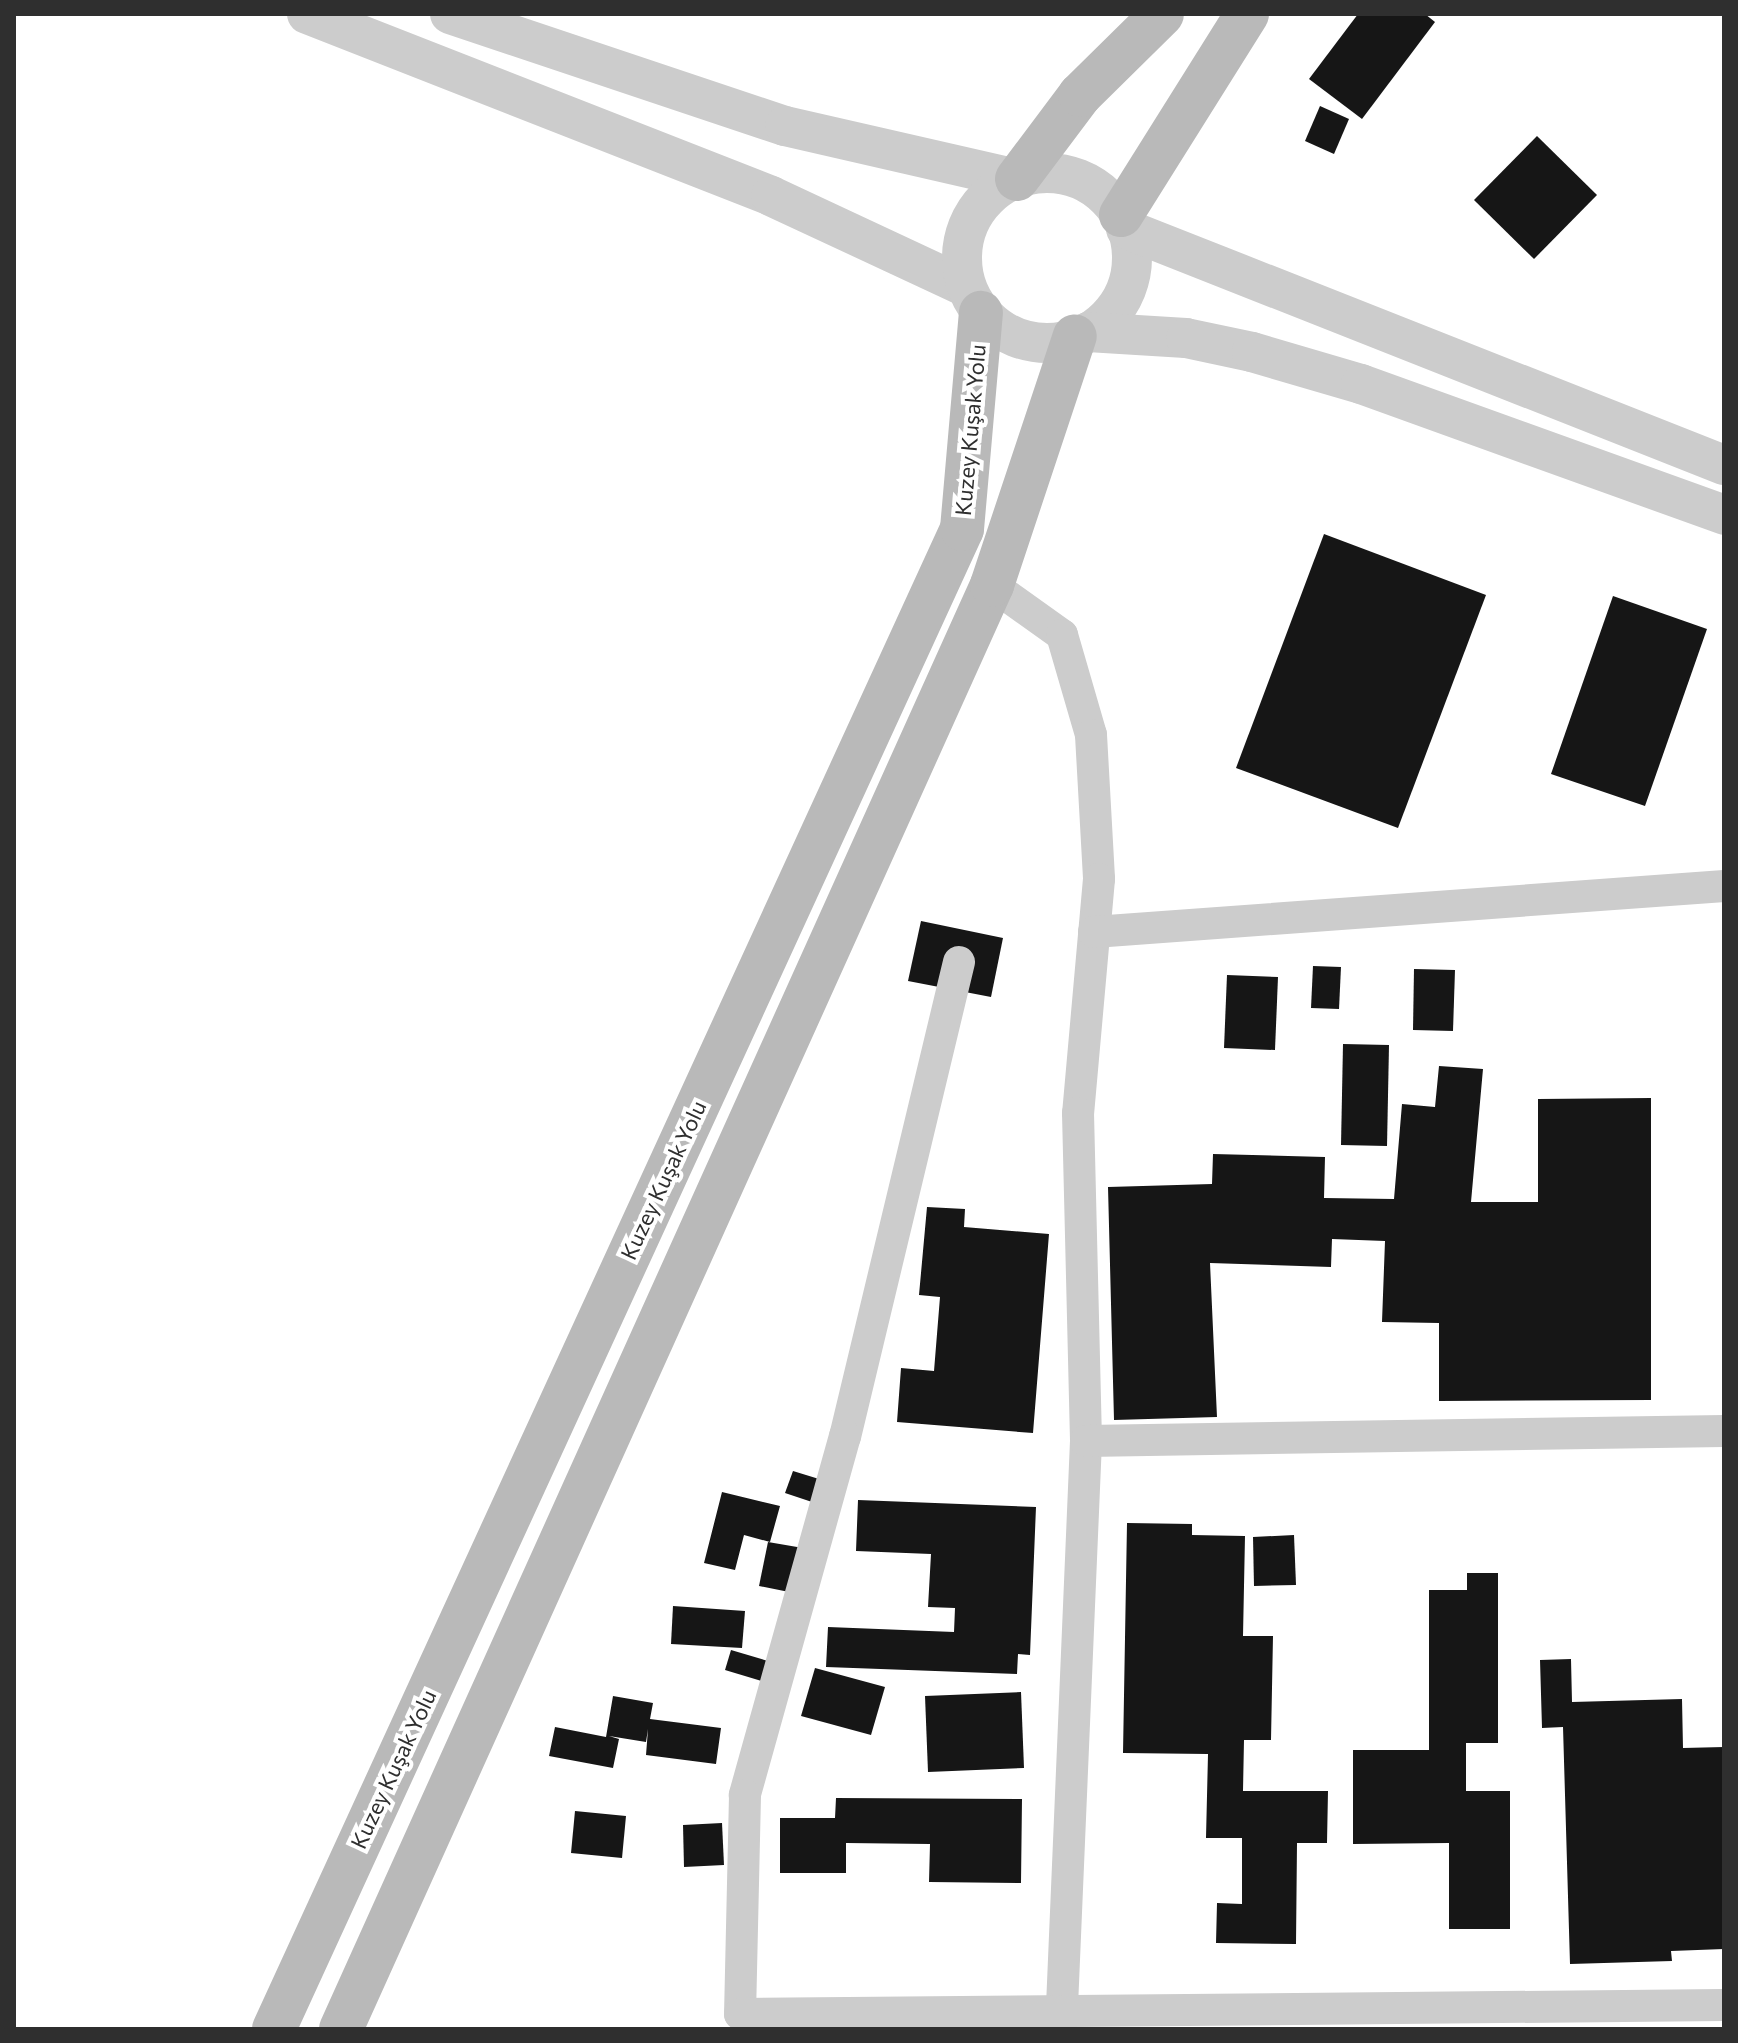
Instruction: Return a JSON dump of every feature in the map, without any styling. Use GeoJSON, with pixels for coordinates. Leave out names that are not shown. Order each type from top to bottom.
{"type":"FeatureCollection","features":[{"type":"Feature","properties":{"kind":"main road"},"geometry":{"type":"LineString","coordinates":[[1017,179],[1080,95],[1162,14]]}},
{"type":"Feature","properties":{"kind":"main road"},"geometry":{"type":"LineString","coordinates":[[1123,222],[1247,14]]}},
{"type":"Feature","properties":{"kind":"main road","name":"Kuzey Kuşak Yolu"},"geometry":{"type":"LineString","coordinates":[[274,2029],[962,529],[974,300]]}},
{"type":"Feature","properties":{"kind":"main road"},"geometry":{"type":"LineString","coordinates":[[341,2029],[992,585],[1082,334]]}},
{"type":"Feature","properties":{"kind":"street"},"geometry":{"type":"LineString","coordinates":[[307,14],[771,196],[974,300],[1004,331],[1031,341],[1082,334],[1186,338],[1252,352],[1361,384],[1724,515]]}},
{"type":"Feature","properties":{"kind":"street"},"geometry":{"type":"LineString","coordinates":[[450,14],[785,126],[1017,179],[1055,173],[1081,179],[1123,222],[1724,465]]}},
{"type":"Feature","properties":{"kind":"street"},"geometry":{"type":"LineString","coordinates":[[974,300],[961,259],[966,230],[981,204],[1017,179]]}},
{"type":"Feature","properties":{"kind":"street"},"geometry":{"type":"LineString","coordinates":[[1082,334],[1125,292],[1131,267],[1123,222]]}},
{"type":"Feature","properties":{"kind":"street"},"geometry":{"type":"LineString","coordinates":[[992,585],[1062,635],[1091,735],[1099,879],[1078,1113],[1086,1441],[1062,2020]]}},
{"type":"Feature","properties":{"kind":"street"},"geometry":{"type":"LineString","coordinates":[[1094,932],[1724,886]]}},
{"type":"Feature","properties":{"kind":"street"},"geometry":{"type":"LineString","coordinates":[[959,962],[845,1436],[745,1795],[740,2014],[1062,2020],[1724,2005]]}},
{"type":"Feature","properties":{"kind":"street"},"geometry":{"type":"LineString","coordinates":[[1086,1441],[1724,1431]]}},
{"type":"Feature","properties":{"kind":"building"},"geometry":{"type":"Polygon","coordinates":[[[1358,14],[1425,14],[1435,22],[1362,119],[1309,79],[1358,14]]]}},
{"type":"Feature","properties":{"kind":"building"},"geometry":{"type":"Polygon","coordinates":[[[1320,106],[1349,119],[1334,154],[1305,141],[1320,106]]]}},
{"type":"Feature","properties":{"kind":"building"},"geometry":{"type":"Polygon","coordinates":[[[1537,136],[1597,195],[1534,259],[1474,200],[1537,136]]]}},
{"type":"Feature","properties":{"kind":"building"},"geometry":{"type":"Polygon","coordinates":[[[1324,534],[1486,595],[1398,828],[1236,768],[1324,534]]]}},
{"type":"Feature","properties":{"kind":"building"},"geometry":{"type":"Polygon","coordinates":[[[1613,596],[1707,629],[1645,806],[1551,774],[1613,596]]]}},
{"type":"Feature","properties":{"kind":"building"},"geometry":{"type":"Polygon","coordinates":[[[921,921],[1003,938],[991,997],[908,981],[921,921]]]}},
{"type":"Feature","properties":{"kind":"building"},"geometry":{"type":"Polygon","coordinates":[[[1313,966],[1341,967],[1339,1009],[1311,1008],[1313,966]]]}},
{"type":"Feature","properties":{"kind":"building"},"geometry":{"type":"Polygon","coordinates":[[[1414,969],[1455,970],[1453,1031],[1413,1030],[1414,969]]]}},
{"type":"Feature","properties":{"kind":"building"},"geometry":{"type":"Polygon","coordinates":[[[1227,975],[1278,977],[1275,1050],[1224,1048],[1227,975]]]}},
{"type":"Feature","properties":{"kind":"building"},"geometry":{"type":"Polygon","coordinates":[[[1343,1044],[1389,1045],[1387,1146],[1341,1145],[1343,1044]]]}},
{"type":"Feature","properties":{"kind":"building"},"geometry":{"type":"Polygon","coordinates":[[[1439,1066],[1483,1069],[1471,1202],[1538,1202],[1538,1099],[1651,1098],[1651,1400],[1439,1401],[1439,1323],[1382,1322],[1385,1241],[1332,1239],[1331,1267],[1210,1263],[1217,1417],[1114,1420],[1108,1187],[1212,1184],[1213,1154],[1325,1157],[1324,1198],[1394,1199],[1402,1104],[1435,1107],[1439,1066]]]}},
{"type":"Feature","properties":{"kind":"building"},"geometry":{"type":"Polygon","coordinates":[[[927,1207],[965,1209],[964,1227],[1049,1234],[1033,1433],[897,1422],[901,1368],[934,1371],[940,1297],[919,1295],[927,1207]]]}},
{"type":"Feature","properties":{"kind":"building"},"geometry":{"type":"Polygon","coordinates":[[[793,1471],[819,1479],[812,1502],[785,1493],[793,1471]]]}},
{"type":"Feature","properties":{"kind":"building"},"geometry":{"type":"Polygon","coordinates":[[[722,1492],[780,1506],[770,1542],[744,1535],[735,1570],[704,1563],[722,1492]]]}},
{"type":"Feature","properties":{"kind":"building"},"geometry":{"type":"Polygon","coordinates":[[[858,1500],[1036,1507],[1030,1655],[1018,1654],[1017,1674],[826,1667],[828,1627],[954,1632],[955,1608],[928,1607],[931,1554],[856,1551],[858,1500]]]}},
{"type":"Feature","properties":{"kind":"building"},"geometry":{"type":"Polygon","coordinates":[[[1127,1523],[1192,1524],[1192,1535],[1245,1536],[1243,1636],[1273,1636],[1271,1740],[1244,1740],[1243,1791],[1328,1791],[1327,1843],[1297,1843],[1296,1944],[1216,1943],[1217,1903],[1242,1904],[1242,1838],[1206,1838],[1208,1754],[1123,1753],[1127,1523]]]}},
{"type":"Feature","properties":{"kind":"building"},"geometry":{"type":"Polygon","coordinates":[[[1294,1535],[1296,1585],[1254,1586],[1253,1537],[1294,1535]]]}},
{"type":"Feature","properties":{"kind":"building"},"geometry":{"type":"Polygon","coordinates":[[[768,1542],[803,1548],[794,1593],[759,1586],[768,1542]]]}},
{"type":"Feature","properties":{"kind":"building"},"geometry":{"type":"Polygon","coordinates":[[[1467,1573],[1498,1573],[1498,1743],[1466,1743],[1466,1791],[1510,1791],[1510,1929],[1449,1929],[1449,1843],[1353,1844],[1353,1750],[1429,1750],[1429,1590],[1467,1590],[1467,1573]]]}},
{"type":"Feature","properties":{"kind":"building"},"geometry":{"type":"Polygon","coordinates":[[[673,1606],[745,1611],[742,1648],[671,1644],[673,1606]]]}},
{"type":"Feature","properties":{"kind":"building"},"geometry":{"type":"Polygon","coordinates":[[[731,1650],[778,1664],[771,1684],[725,1670],[731,1650]]]}},
{"type":"Feature","properties":{"kind":"building"},"geometry":{"type":"Polygon","coordinates":[[[1571,1659],[1572,1702],[1682,1699],[1683,1748],[1724,1747],[1724,1949],[1671,1951],[1672,1961],[1570,1964],[1563,1727],[1542,1728],[1540,1660],[1571,1659]]]}},
{"type":"Feature","properties":{"kind":"building"},"geometry":{"type":"Polygon","coordinates":[[[815,1668],[885,1687],[871,1735],[801,1716],[815,1668]]]}},
{"type":"Feature","properties":{"kind":"building"},"geometry":{"type":"Polygon","coordinates":[[[1021,1692],[1024,1768],[928,1772],[925,1696],[1021,1692]]]}},
{"type":"Feature","properties":{"kind":"building"},"geometry":{"type":"Polygon","coordinates":[[[613,1696],[653,1703],[650,1719],[721,1728],[716,1764],[646,1755],[648,1729],[646,1742],[609,1736],[619,1739],[613,1768],[549,1756],[555,1727],[606,1737],[613,1696]]]}},
{"type":"Feature","properties":{"kind":"building"},"geometry":{"type":"Polygon","coordinates":[[[836,1798],[1022,1799],[1021,1883],[929,1882],[930,1844],[846,1843],[846,1873],[780,1873],[780,1818],[835,1818],[836,1798]]]}},
{"type":"Feature","properties":{"kind":"building"},"geometry":{"type":"Polygon","coordinates":[[[575,1811],[626,1816],[622,1858],[571,1853],[575,1811]]]}},
{"type":"Feature","properties":{"kind":"building"},"geometry":{"type":"Polygon","coordinates":[[[722,1823],[724,1865],[684,1867],[683,1825],[722,1823]]]}}]}
